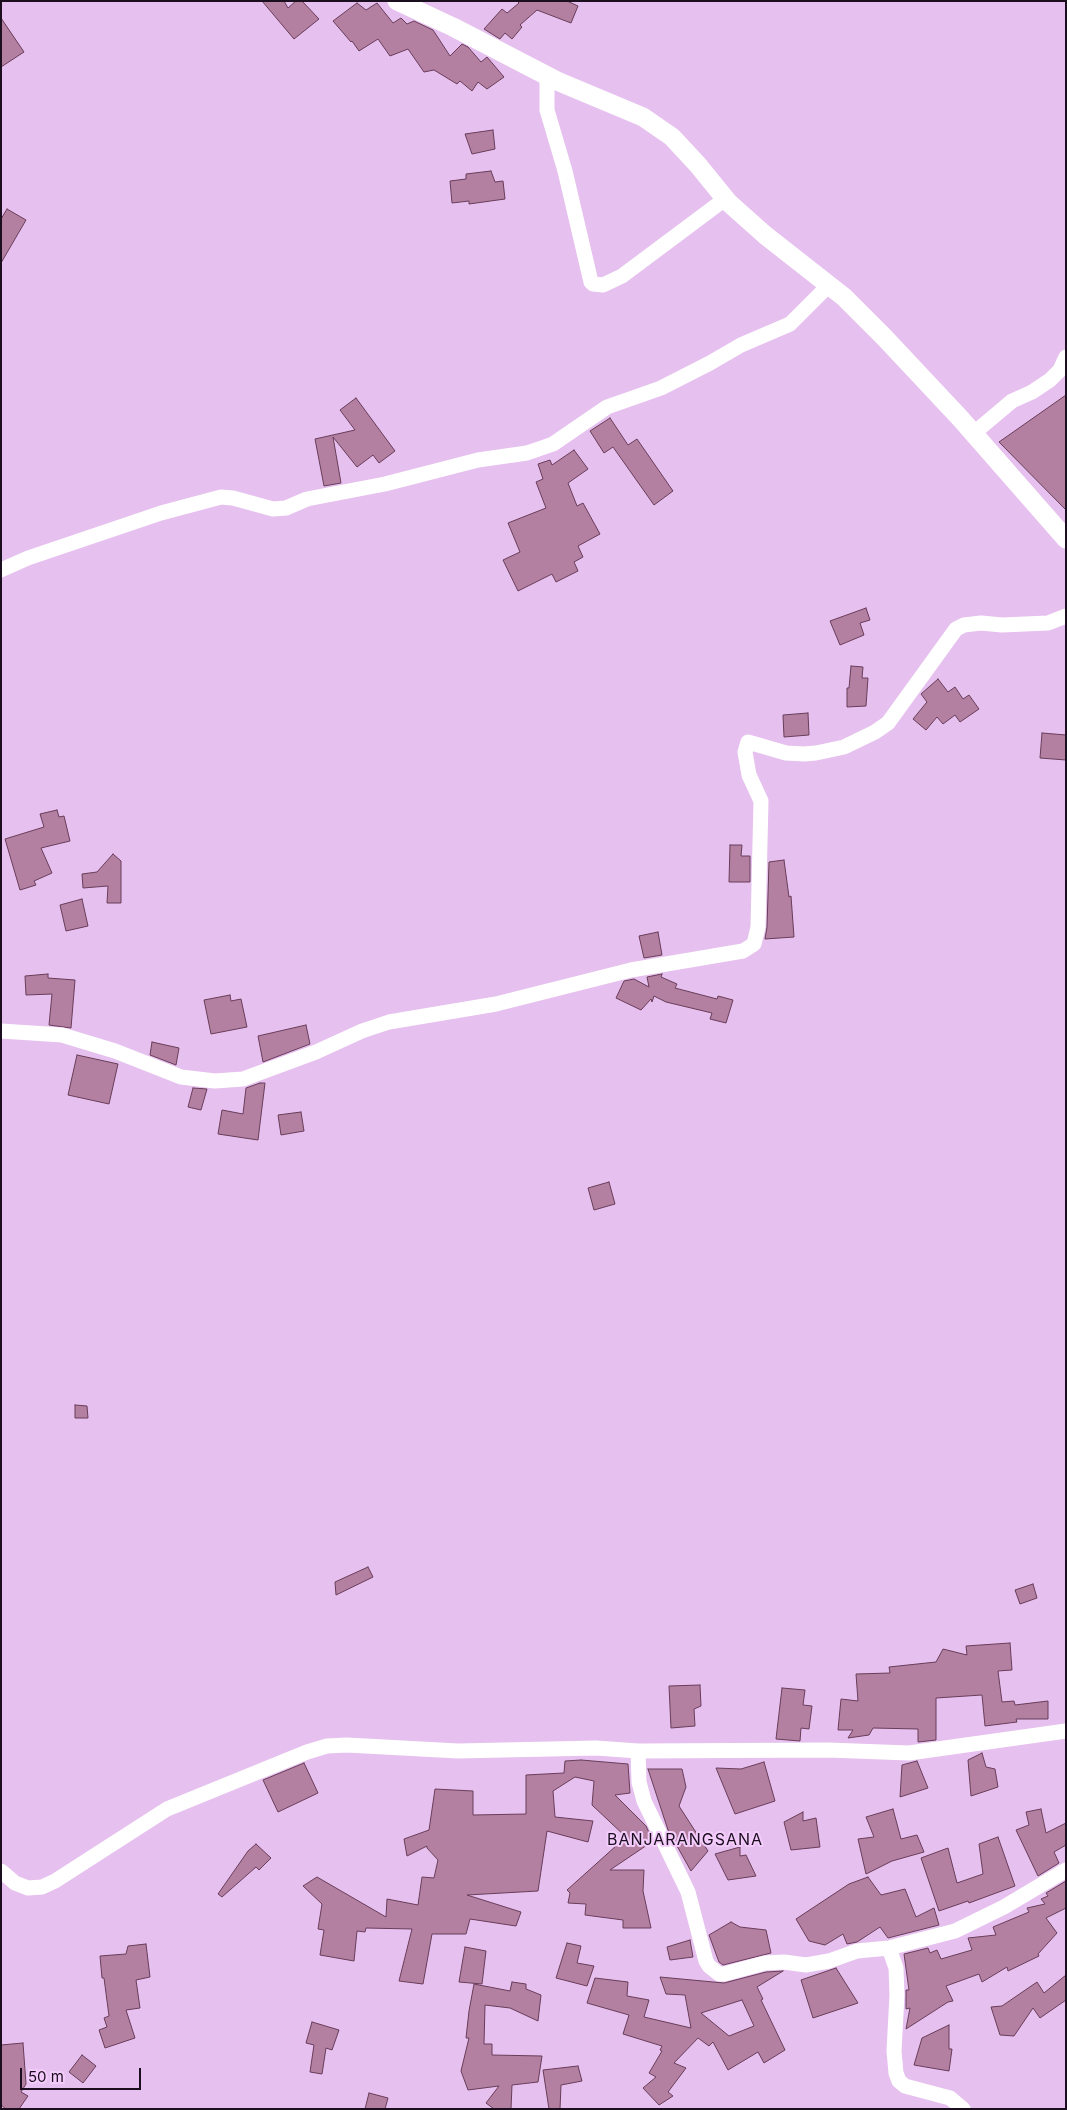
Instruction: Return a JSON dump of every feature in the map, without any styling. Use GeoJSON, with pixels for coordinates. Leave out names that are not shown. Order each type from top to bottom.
{"type":"FeatureCollection","features":[{"type":"Feature","properties":{"kind":"street"},"geometry":{"type":"LineString","coordinates":[[397,1],[453,27],[546,75],[643,117],[672,137],[698,165],[725,199],[765,235],[844,297],[884,337],[974,433],[1066,539]]}},
{"type":"Feature","properties":{"kind":"street"},"geometry":{"type":"LineString","coordinates":[[546,75],[547,110],[565,171],[593,284],[603,285],[622,276],[725,199]]}},
{"type":"Feature","properties":{"kind":"street"},"geometry":{"type":"LineString","coordinates":[[1,570],[22,560],[161,513],[221,497],[233,498],[273,509],[280,508],[307,499],[385,484],[478,460],[527,453],[553,444],[607,407],[660,388],[741,345],[790,324],[828,286]]}},
{"type":"Feature","properties":{"kind":"street"},"geometry":{"type":"LineString","coordinates":[[974,433],[1012,401],[1032,392],[1050,380],[1060,370],[1066,357]]}},
{"type":"Feature","properties":{"kind":"street"},"geometry":{"type":"LineString","coordinates":[[1,1032],[62,1035],[115,1050],[181,1077],[215,1081],[243,1079],[389,1022],[496,1004],[631,970],[743,951],[754,944],[758,917],[761,802],[748,775],[745,752],[748,742],[786,753],[804,754],[844,746],[875,732],[888,723],[956,629],[964,625],[981,623],[1002,625],[1048,622],[1066,616]]}},
{"type":"Feature","properties":{"kind":"street"},"geometry":{"type":"LineString","coordinates":[[1,1871],[15,1883],[28,1888],[42,1887],[56,1881],[167,1809],[326,1746],[347,1745],[458,1751],[596,1748],[638,1751],[828,1750],[909,1753],[1066,1731]]}},
{"type":"Feature","properties":{"kind":"street"},"geometry":{"type":"LineString","coordinates":[[638,1751],[638,1782],[644,1801],[688,1892],[706,1961],[714,1971],[724,1974],[774,1962],[806,1965],[828,1961],[857,1951],[889,1948],[955,1931],[1004,1907],[1066,1870]]}},
{"type":"Feature","properties":{"kind":"street"},"geometry":{"type":"LineString","coordinates":[[889,1948],[896,1968],[897,1995],[894,2051],[896,2073],[899,2081],[905,2086],[950,2098],[962,2109]]}},
{"type":"Feature","properties":{"kind":"building"},"geometry":{"type":"Polygon","coordinates":[[[262,1],[284,1],[288,8],[296,1],[302,1],[319,19],[294,39],[262,1]]]}},
{"type":"Feature","properties":{"kind":"building"},"geometry":{"type":"Polygon","coordinates":[[[517,1],[567,1],[578,6],[571,23],[537,10],[520,25],[522,27],[512,39],[505,33],[500,39],[484,29],[502,9],[507,13],[519,3],[517,1]]]}},
{"type":"Feature","properties":{"kind":"building"},"geometry":{"type":"Polygon","coordinates":[[[357,3],[366,10],[377,3],[393,23],[401,18],[407,24],[414,21],[433,30],[450,56],[462,44],[468,47],[481,62],[487,57],[504,77],[487,89],[478,82],[472,91],[460,81],[457,84],[434,70],[424,72],[408,49],[390,56],[378,39],[359,51],[333,21],[357,3]]]}},
{"type":"Feature","properties":{"kind":"building"},"geometry":{"type":"Polygon","coordinates":[[[1,18],[24,52],[1,67],[1,18]]]}},
{"type":"Feature","properties":{"kind":"building"},"geometry":{"type":"Polygon","coordinates":[[[493,130],[495,149],[472,154],[465,134],[493,130]]]}},
{"type":"Feature","properties":{"kind":"building"},"geometry":{"type":"Polygon","coordinates":[[[491,171],[495,182],[503,181],[505,199],[469,204],[469,201],[452,203],[450,181],[466,179],[466,174],[491,171]]]}},
{"type":"Feature","properties":{"kind":"building"},"geometry":{"type":"Polygon","coordinates":[[[7,209],[26,220],[1,263],[1,219],[7,209]]]}},
{"type":"Feature","properties":{"kind":"building"},"geometry":{"type":"Polygon","coordinates":[[[1066,395],[1066,510],[999,442],[1066,395]]]}},
{"type":"Feature","properties":{"kind":"building"},"geometry":{"type":"Polygon","coordinates":[[[356,398],[395,451],[379,463],[373,455],[357,467],[333,437],[341,483],[324,486],[315,439],[355,430],[340,410],[356,398]]]}},
{"type":"Feature","properties":{"kind":"building"},"geometry":{"type":"Polygon","coordinates":[[[610,418],[628,445],[637,439],[673,491],[654,505],[613,447],[604,453],[590,431],[610,418]]]}},
{"type":"Feature","properties":{"kind":"building"},"geometry":{"type":"Polygon","coordinates":[[[574,450],[588,469],[568,483],[577,506],[583,503],[600,534],[578,546],[583,557],[574,562],[578,571],[556,582],[552,574],[518,591],[503,560],[520,552],[508,523],[546,508],[536,482],[543,479],[538,464],[550,460],[552,465],[574,450]]]}},
{"type":"Feature","properties":{"kind":"building"},"geometry":{"type":"Polygon","coordinates":[[[866,608],[870,620],[860,623],[864,635],[840,645],[830,621],[866,608]]]}},
{"type":"Feature","properties":{"kind":"building"},"geometry":{"type":"Polygon","coordinates":[[[851,666],[863,667],[862,678],[868,678],[866,706],[847,707],[847,688],[849,688],[851,666]]]}},
{"type":"Feature","properties":{"kind":"building"},"geometry":{"type":"Polygon","coordinates":[[[938,679],[948,692],[955,687],[963,699],[969,695],[979,709],[960,722],[955,715],[943,724],[937,717],[926,730],[913,719],[927,702],[921,694],[938,679]]]}},
{"type":"Feature","properties":{"kind":"building"},"geometry":{"type":"Polygon","coordinates":[[[808,713],[809,735],[784,737],[783,715],[808,713]]]}},
{"type":"Feature","properties":{"kind":"building"},"geometry":{"type":"Polygon","coordinates":[[[1042,733],[1066,735],[1066,760],[1040,758],[1042,733]]]}},
{"type":"Feature","properties":{"kind":"building"},"geometry":{"type":"Polygon","coordinates":[[[57,810],[59,817],[64,816],[70,841],[41,848],[52,873],[34,881],[36,885],[20,890],[5,839],[44,827],[40,814],[57,810]]]}},
{"type":"Feature","properties":{"kind":"building"},"geometry":{"type":"Polygon","coordinates":[[[730,845],[742,845],[741,856],[750,856],[750,882],[729,882],[730,845]]]}},
{"type":"Feature","properties":{"kind":"building"},"geometry":{"type":"Polygon","coordinates":[[[113,854],[121,861],[121,903],[107,903],[108,886],[83,888],[82,874],[97,872],[113,854]]]}},
{"type":"Feature","properties":{"kind":"building"},"geometry":{"type":"Polygon","coordinates":[[[784,860],[789,897],[791,896],[794,937],[765,939],[769,862],[784,860]]]}},
{"type":"Feature","properties":{"kind":"building"},"geometry":{"type":"Polygon","coordinates":[[[82,899],[88,926],[66,931],[60,905],[82,899]]]}},
{"type":"Feature","properties":{"kind":"building"},"geometry":{"type":"Polygon","coordinates":[[[658,932],[662,955],[644,958],[639,936],[658,932]]]}},
{"type":"Feature","properties":{"kind":"building"},"geometry":{"type":"Polygon","coordinates":[[[48,974],[48,978],[75,980],[71,1028],[49,1025],[52,994],[26,995],[25,976],[48,974]]]}},
{"type":"Feature","properties":{"kind":"building"},"geometry":{"type":"Polygon","coordinates":[[[662,974],[661,977],[677,984],[675,988],[717,999],[718,996],[733,1000],[726,1023],[710,1019],[712,1013],[666,1002],[654,996],[652,1002],[651,999],[641,1010],[616,998],[624,981],[634,979],[649,987],[647,977],[662,974]]]}},
{"type":"Feature","properties":{"kind":"building"},"geometry":{"type":"Polygon","coordinates":[[[230,995],[231,1001],[241,999],[247,1027],[211,1034],[204,1000],[230,995]]]}},
{"type":"Feature","properties":{"kind":"building"},"geometry":{"type":"Polygon","coordinates":[[[306,1025],[310,1044],[263,1062],[258,1036],[306,1025]]]}},
{"type":"Feature","properties":{"kind":"building"},"geometry":{"type":"Polygon","coordinates":[[[152,1042],[179,1048],[176,1065],[150,1055],[152,1042]]]}},
{"type":"Feature","properties":{"kind":"building"},"geometry":{"type":"Polygon","coordinates":[[[77,1055],[118,1064],[109,1104],[68,1095],[77,1055]]]}},
{"type":"Feature","properties":{"kind":"building"},"geometry":{"type":"Polygon","coordinates":[[[265,1083],[258,1140],[218,1134],[222,1110],[243,1114],[246,1088],[265,1083]]]}},
{"type":"Feature","properties":{"kind":"building"},"geometry":{"type":"Polygon","coordinates":[[[193,1088],[207,1089],[201,1110],[188,1107],[193,1088]]]}},
{"type":"Feature","properties":{"kind":"building"},"geometry":{"type":"Polygon","coordinates":[[[301,1112],[304,1131],[281,1135],[278,1115],[301,1112]]]}},
{"type":"Feature","properties":{"kind":"building"},"geometry":{"type":"Polygon","coordinates":[[[609,1182],[615,1204],[594,1210],[588,1188],[609,1182]]]}},
{"type":"Feature","properties":{"kind":"building"},"geometry":{"type":"Polygon","coordinates":[[[75,1405],[87,1406],[88,1418],[75,1418],[75,1405]]]}},
{"type":"Feature","properties":{"kind":"building"},"geometry":{"type":"Polygon","coordinates":[[[368,1567],[373,1577],[336,1595],[335,1582],[368,1567]]]}},
{"type":"Feature","properties":{"kind":"building"},"geometry":{"type":"Polygon","coordinates":[[[1033,1584],[1037,1598],[1020,1604],[1015,1590],[1033,1584]]]}},
{"type":"Feature","properties":{"kind":"building"},"geometry":{"type":"Polygon","coordinates":[[[1010,1643],[1012,1670],[998,1671],[1002,1702],[1014,1701],[1015,1705],[1048,1701],[1048,1719],[1016,1719],[1017,1722],[985,1726],[982,1695],[936,1698],[936,1740],[918,1742],[918,1729],[873,1728],[869,1735],[848,1738],[853,1730],[838,1730],[841,1699],[858,1701],[856,1674],[890,1673],[889,1667],[936,1662],[943,1649],[967,1655],[966,1646],[1010,1643]]]}},
{"type":"Feature","properties":{"kind":"building"},"geometry":{"type":"Polygon","coordinates":[[[700,1685],[701,1706],[694,1709],[695,1726],[671,1728],[669,1686],[700,1685]]]}},
{"type":"Feature","properties":{"kind":"building"},"geometry":{"type":"Polygon","coordinates":[[[782,1688],[805,1690],[803,1705],[812,1706],[809,1729],[801,1728],[800,1741],[776,1739],[782,1688]]]}},
{"type":"Feature","properties":{"kind":"building"},"geometry":{"type":"Polygon","coordinates":[[[982,1753],[986,1767],[995,1769],[998,1787],[971,1796],[968,1760],[982,1753]]]}},
{"type":"Feature","properties":{"kind":"building"},"geometry":{"type":"Polygon","coordinates":[[[581,1760],[628,1764],[630,1793],[615,1795],[646,1826],[653,1841],[610,1870],[644,1870],[643,1891],[651,1928],[623,1928],[623,1920],[585,1915],[586,1904],[568,1903],[570,1893],[567,1890],[626,1837],[592,1805],[594,1781],[575,1777],[553,1791],[555,1817],[593,1821],[588,1842],[547,1831],[538,1891],[467,1895],[521,1912],[516,1926],[470,1919],[466,1934],[432,1934],[423,1984],[399,1981],[412,1929],[366,1928],[365,1932],[357,1931],[354,1961],[320,1955],[324,1930],[318,1929],[322,1904],[303,1886],[317,1877],[386,1917],[387,1899],[418,1905],[422,1877],[434,1878],[438,1860],[427,1846],[407,1856],[404,1839],[429,1830],[435,1789],[473,1791],[473,1815],[526,1814],[526,1775],[564,1773],[565,1761],[581,1760]]]}},
{"type":"Feature","properties":{"kind":"building"},"geometry":{"type":"Polygon","coordinates":[[[917,1761],[928,1788],[900,1797],[902,1765],[917,1761]]]}},
{"type":"Feature","properties":{"kind":"building"},"geometry":{"type":"Polygon","coordinates":[[[764,1762],[775,1801],[735,1814],[716,1768],[741,1769],[764,1762]]]}},
{"type":"Feature","properties":{"kind":"building"},"geometry":{"type":"Polygon","coordinates":[[[304,1763],[318,1793],[278,1812],[263,1780],[304,1763]]]}},
{"type":"Feature","properties":{"kind":"building"},"geometry":{"type":"Polygon","coordinates":[[[648,1769],[682,1769],[686,1787],[679,1806],[708,1851],[691,1871],[668,1830],[648,1769]]]}},
{"type":"Feature","properties":{"kind":"building"},"geometry":{"type":"Polygon","coordinates":[[[893,1809],[901,1839],[917,1835],[924,1852],[892,1861],[866,1874],[858,1839],[874,1837],[866,1817],[893,1809]]]}},
{"type":"Feature","properties":{"kind":"building"},"geometry":{"type":"Polygon","coordinates":[[[1041,1809],[1046,1833],[1066,1823],[1066,1845],[1054,1852],[1059,1863],[1038,1876],[1016,1830],[1029,1825],[1026,1812],[1041,1809]]]}},
{"type":"Feature","properties":{"kind":"building"},"geometry":{"type":"Polygon","coordinates":[[[803,1812],[803,1821],[816,1818],[820,1847],[791,1850],[784,1822],[803,1812]]]}},
{"type":"Feature","properties":{"kind":"building"},"geometry":{"type":"Polygon","coordinates":[[[998,1837],[1015,1886],[969,1903],[968,1901],[939,1911],[921,1858],[948,1848],[957,1883],[983,1874],[979,1844],[998,1837]]]}},
{"type":"Feature","properties":{"kind":"building"},"geometry":{"type":"Polygon","coordinates":[[[256,1844],[271,1858],[259,1870],[256,1867],[222,1897],[218,1894],[248,1851],[256,1844]]]}},
{"type":"Feature","properties":{"kind":"building"},"geometry":{"type":"Polygon","coordinates":[[[740,1847],[740,1856],[746,1855],[756,1876],[728,1880],[715,1854],[740,1847]]]}},
{"type":"Feature","properties":{"kind":"building"},"geometry":{"type":"Polygon","coordinates":[[[868,1877],[881,1895],[905,1889],[916,1917],[934,1908],[939,1925],[888,1938],[880,1927],[857,1942],[847,1944],[843,1934],[825,1945],[809,1941],[796,1919],[849,1884],[868,1877]]]}},
{"type":"Feature","properties":{"kind":"building"},"geometry":{"type":"Polygon","coordinates":[[[1066,1881],[1066,1908],[1046,1918],[1057,1933],[1038,1954],[1039,1956],[1008,1971],[1007,1967],[982,1982],[979,1974],[946,1986],[953,2001],[948,2002],[906,2029],[910,2008],[906,2009],[906,1990],[909,1990],[904,1954],[928,1948],[930,1953],[937,1950],[941,1959],[972,1950],[968,1938],[996,1935],[993,1927],[1029,1912],[1027,1908],[1045,1904],[1041,1899],[1048,1896],[1046,1893],[1066,1881]]]}},
{"type":"Feature","properties":{"kind":"building"},"geometry":{"type":"Polygon","coordinates":[[[731,1922],[740,1927],[766,1930],[771,1953],[723,1965],[719,1962],[709,1935],[731,1922]]]}},
{"type":"Feature","properties":{"kind":"building"},"geometry":{"type":"Polygon","coordinates":[[[690,1940],[693,1957],[670,1960],[667,1947],[690,1940]]]}},
{"type":"Feature","properties":{"kind":"building"},"geometry":{"type":"Polygon","coordinates":[[[567,1943],[581,1946],[577,1963],[594,1966],[587,1986],[556,1978],[567,1943]]]}},
{"type":"Feature","properties":{"kind":"building"},"geometry":{"type":"Polygon","coordinates":[[[146,1944],[150,1977],[136,1980],[140,2008],[126,2010],[135,2038],[105,2048],[99,2030],[107,2027],[104,2018],[109,2016],[100,1956],[126,1954],[128,1946],[146,1944]]]}},
{"type":"Feature","properties":{"kind":"building"},"geometry":{"type":"Polygon","coordinates":[[[465,1947],[486,1951],[482,1984],[459,1982],[465,1947]]]}},
{"type":"Feature","properties":{"kind":"building"},"geometry":{"type":"Polygon","coordinates":[[[836,1968],[858,2003],[813,2018],[801,1980],[836,1968]]]}},
{"type":"Feature","properties":{"kind":"building"},"geometry":{"type":"Polygon","coordinates":[[[783,1971],[757,1987],[763,1999],[761,2000],[785,2050],[764,2063],[758,2052],[728,2070],[713,2042],[709,2046],[698,2038],[674,2063],[686,2068],[668,2092],[673,2096],[659,2105],[643,2088],[656,2077],[649,2073],[662,2051],[660,2050],[662,2046],[623,2034],[629,2015],[587,2003],[595,1978],[628,1982],[627,1996],[649,2000],[644,2017],[691,2028],[685,1995],[666,1994],[660,1977],[724,1983],[766,1972],[783,1971]],[[742,2000],[701,2013],[729,2036],[754,2026],[742,2000]]]}},
{"type":"Feature","properties":{"kind":"building"},"geometry":{"type":"Polygon","coordinates":[[[1066,1975],[1066,2000],[1040,2018],[1033,2008],[1014,2036],[1000,2035],[991,2007],[1002,2006],[1037,1982],[1044,1993],[1066,1975]]]}},
{"type":"Feature","properties":{"kind":"building"},"geometry":{"type":"Polygon","coordinates":[[[512,1982],[526,1984],[526,1989],[541,1995],[538,2021],[510,2008],[485,2005],[484,2044],[492,2044],[492,2055],[542,2056],[538,2082],[512,2085],[511,2109],[494,2109],[486,2103],[499,2086],[468,2090],[461,2071],[469,2038],[466,2038],[469,2011],[474,1984],[510,1991],[512,1982]]]}},
{"type":"Feature","properties":{"kind":"building"},"geometry":{"type":"Polygon","coordinates":[[[312,2022],[339,2030],[332,2050],[326,2048],[322,2074],[310,2072],[314,2045],[306,2043],[312,2022]]]}},
{"type":"Feature","properties":{"kind":"building"},"geometry":{"type":"Polygon","coordinates":[[[949,2025],[949,2049],[952,2049],[949,2071],[914,2065],[922,2038],[949,2025]]]}},
{"type":"Feature","properties":{"kind":"building"},"geometry":{"type":"Polygon","coordinates":[[[23,2043],[26,2084],[21,2092],[28,2096],[19,2109],[6,2109],[1,2105],[1,2045],[23,2043]]]}},
{"type":"Feature","properties":{"kind":"building"},"geometry":{"type":"Polygon","coordinates":[[[82,2055],[96,2066],[83,2083],[69,2072],[82,2055]]]}},
{"type":"Feature","properties":{"kind":"building"},"geometry":{"type":"Polygon","coordinates":[[[578,2066],[582,2081],[561,2085],[560,2109],[549,2109],[543,2070],[578,2066]]]}},
{"type":"Feature","properties":{"kind":"building"},"geometry":{"type":"Polygon","coordinates":[[[369,2093],[388,2098],[385,2109],[365,2109],[369,2093]]]}},
{"type":"Feature","properties":{"kind":"district","name":"BANJARANGSANA"},"geometry":{"type":"Point","coordinates":[685,1840]}}]}
